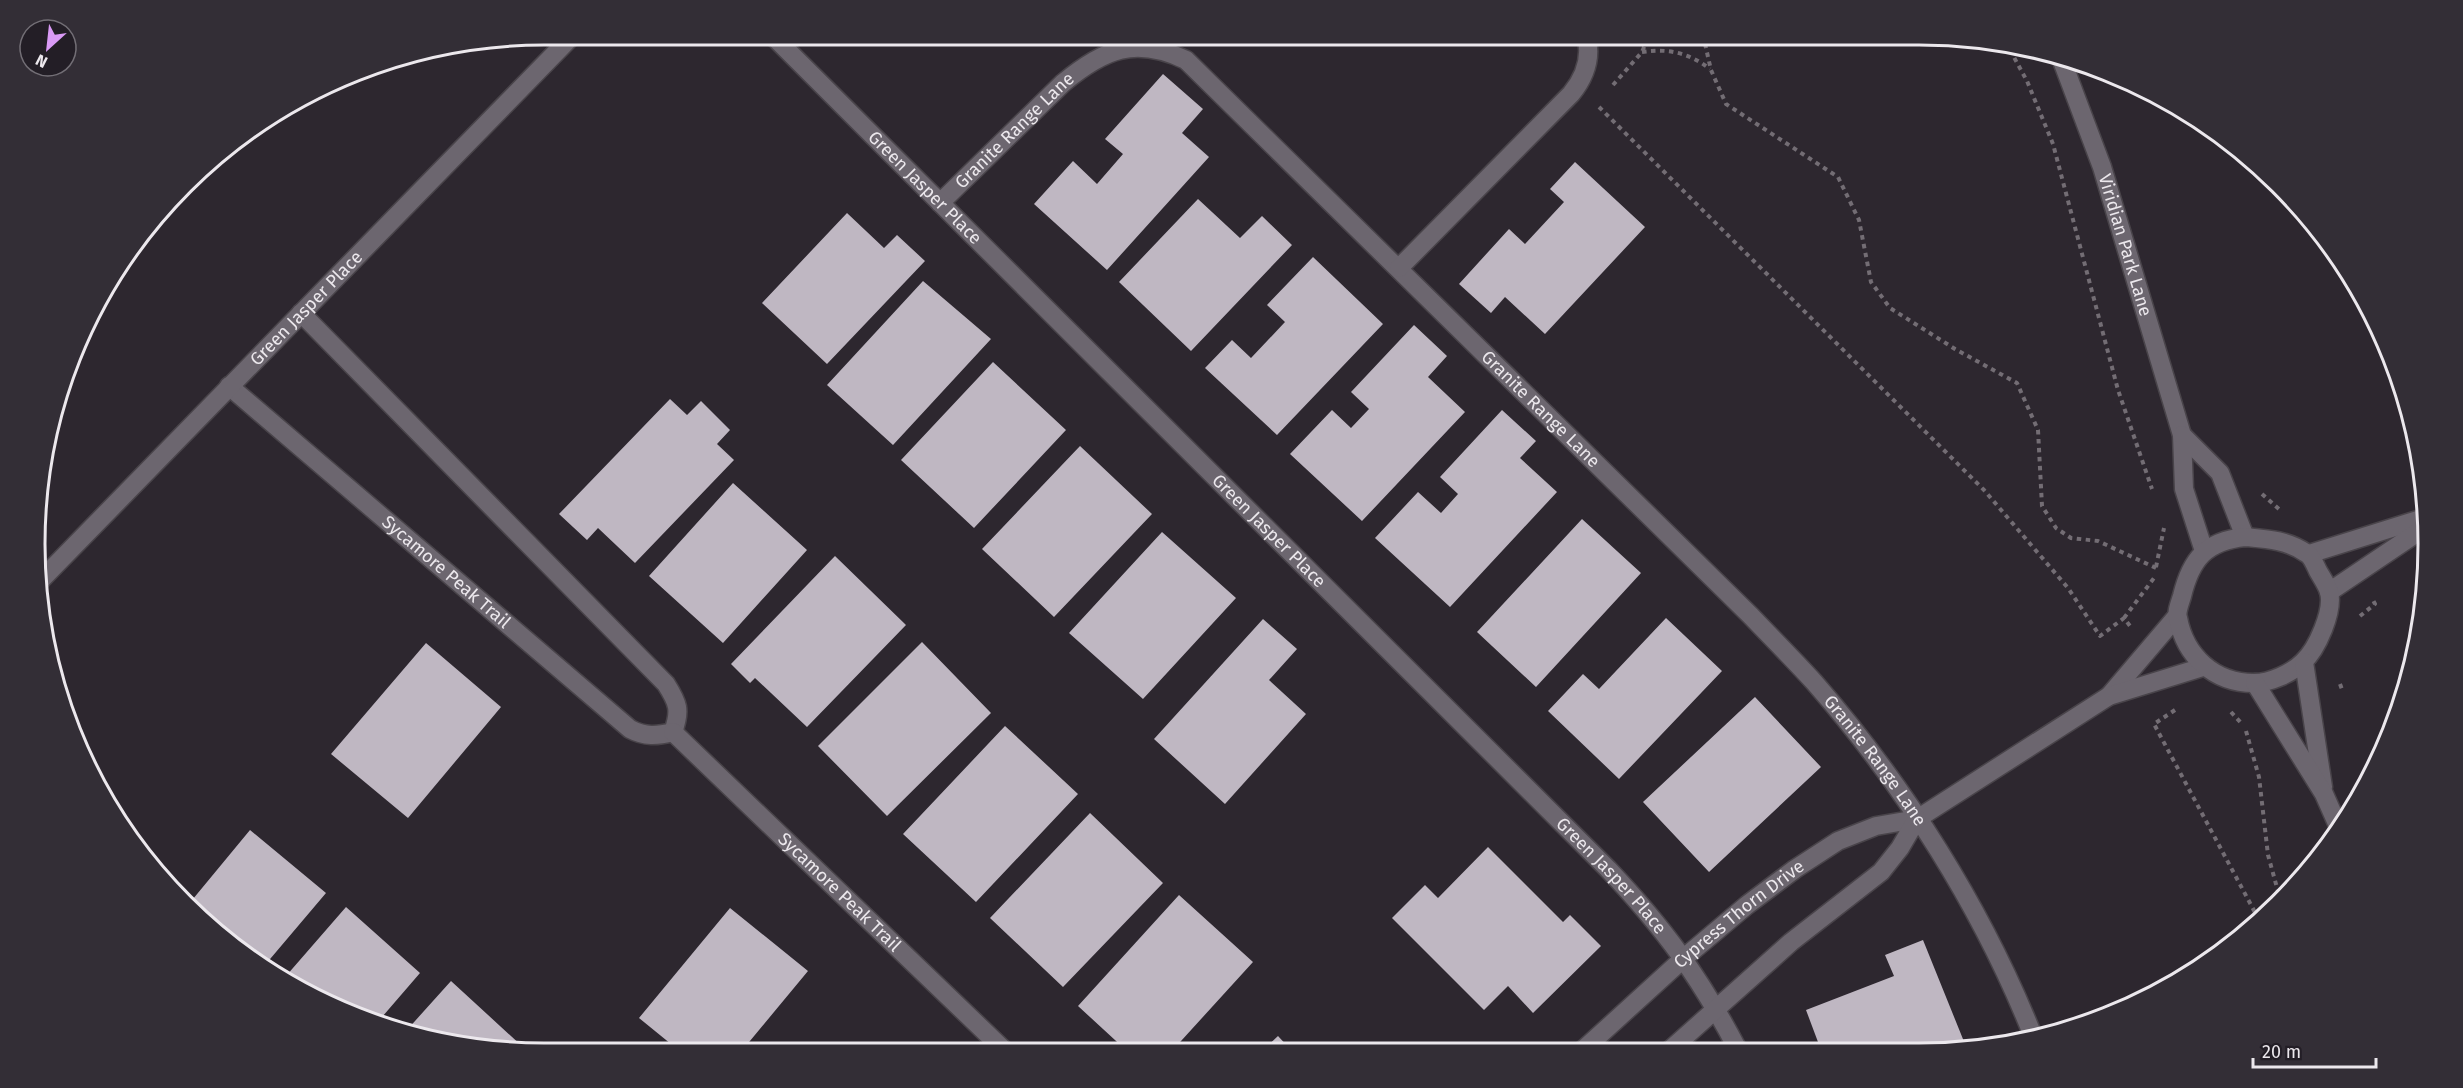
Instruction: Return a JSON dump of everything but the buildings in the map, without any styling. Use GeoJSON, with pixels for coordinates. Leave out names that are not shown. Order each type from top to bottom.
{"type":"FeatureCollection","features":[{"type":"Feature","properties":{"kind":"street","name":"Green Jasper Place"},"geometry":{"type":"LineString","coordinates":[[46,575],[562,45]]}},
{"type":"Feature","properties":{"kind":"street","name":"Green Jasper Place"},"geometry":{"type":"LineString","coordinates":[[783,45],[1608,869],[1645,908],[1684,958],[1717,1008],[1734,1043]]}},
{"type":"Feature","properties":{"kind":"street"},"geometry":{"type":"LineString","coordinates":[[1399,268],[1580,83],[1586,71],[1587,45]]}},
{"type":"Feature","properties":{"kind":"street","name":"Granite Range Lane"},"geometry":{"type":"LineString","coordinates":[[940,203],[1084,65],[1114,51],[1144,46],[1166,51],[1186,60],[1759,624],[1822,692],[1872,755],[1917,819],[1977,914],[2030,1030]]}},
{"type":"Feature","properties":{"kind":"street","name":"Viridian Park Lane"},"geometry":{"type":"LineString","coordinates":[[2064,67],[2102,167],[2182,435],[2184,489],[2204,551]]}},
{"type":"Feature","properties":{"kind":"street"},"geometry":{"type":"LineString","coordinates":[[301,313],[666,684],[676,700],[679,716],[673,732]]}},
{"type":"Feature","properties":{"kind":"street","name":"Sycamore Peak Trail"},"geometry":{"type":"LineString","coordinates":[[229,386],[630,729],[640,735],[654,736],[673,732],[997,1043]]}},
{"type":"Feature","properties":{"kind":"street","name":"Viridian Park Lane"},"geometry":{"type":"LineString","coordinates":[[2182,435],[2220,473],[2246,537]]}},
{"type":"Feature","properties":{"kind":"street"},"geometry":{"type":"LineString","coordinates":[[2309,554],[2417,520]]}},
{"type":"Feature","properties":{"kind":"street"},"geometry":{"type":"LineString","coordinates":[[2329,592],[2418,532]]}},
{"type":"Feature","properties":{"kind":"street"},"geometry":{"type":"LineString","coordinates":[[2246,537],[2284,542],[2309,554],[2329,592],[2330,609],[2322,632],[2304,662],[2283,676],[2254,683],[2230,679],[2203,667],[2189,649],[2177,616],[2187,574],[2204,551],[2229,538],[2246,537]]}},
{"type":"Feature","properties":{"kind":"street","name":"Cypress Thorn Drive"},"geometry":{"type":"LineString","coordinates":[[2109,696],[2177,616]]}},
{"type":"Feature","properties":{"kind":"street"},"geometry":{"type":"LineString","coordinates":[[2304,662],[2324,794]]}},
{"type":"Feature","properties":{"kind":"street","name":"Cypress Thorn Drive"},"geometry":{"type":"LineString","coordinates":[[1591,1043],[1684,958],[1795,869],[1838,841],[1876,826],[1917,819],[2109,696],[2203,667]]}},
{"type":"Feature","properties":{"kind":"street"},"geometry":{"type":"LineString","coordinates":[[2254,683],[2324,794],[2335,819]]}},
{"type":"Feature","properties":{"kind":"street","name":"Cypress Thorn Drive"},"geometry":{"type":"LineString","coordinates":[[1678,1043],[1791,942],[1881,872],[1900,848],[1917,819]]}},
{"type":"Feature","properties":{"kind":"path"},"geometry":{"type":"LineString","coordinates":[[1596,103],[1642,52],[1645,45]]}},
{"type":"Feature","properties":{"kind":"path"},"geometry":{"type":"LineString","coordinates":[[1705,45],[1711,70],[1726,104],[1838,177],[1859,220],[1871,282],[1890,308],[1955,349],[2017,383],[2038,430],[2042,506],[2056,528],[2071,538],[2098,541],[2156,568]]}},
{"type":"Feature","properties":{"kind":"path"},"geometry":{"type":"LineString","coordinates":[[1642,52],[1660,49],[1678,52],[1696,58],[1711,70]]}},
{"type":"Feature","properties":{"kind":"path"},"geometry":{"type":"LineString","coordinates":[[2012,54],[2027,81],[2053,144],[2118,390],[2153,492]]}},
{"type":"Feature","properties":{"kind":"path"},"geometry":{"type":"LineString","coordinates":[[1580,83],[1605,115],[1984,490],[2068,588],[2100,636],[2124,618],[2155,577],[2164,526]]}},
{"type":"Feature","properties":{"kind":"path"},"geometry":{"type":"LineString","coordinates":[[2260,492],[2284,513]]}},
{"type":"Feature","properties":{"kind":"path"},"geometry":{"type":"LineString","coordinates":[[2124,618],[2132,629]]}},
{"type":"Feature","properties":{"kind":"path"},"geometry":{"type":"LineString","coordinates":[[2224,705],[2245,728],[2259,777],[2268,855],[2278,891]]}},
{"type":"Feature","properties":{"kind":"path"},"geometry":{"type":"LineString","coordinates":[[2177,708],[2154,724],[2255,913]]}}]}
